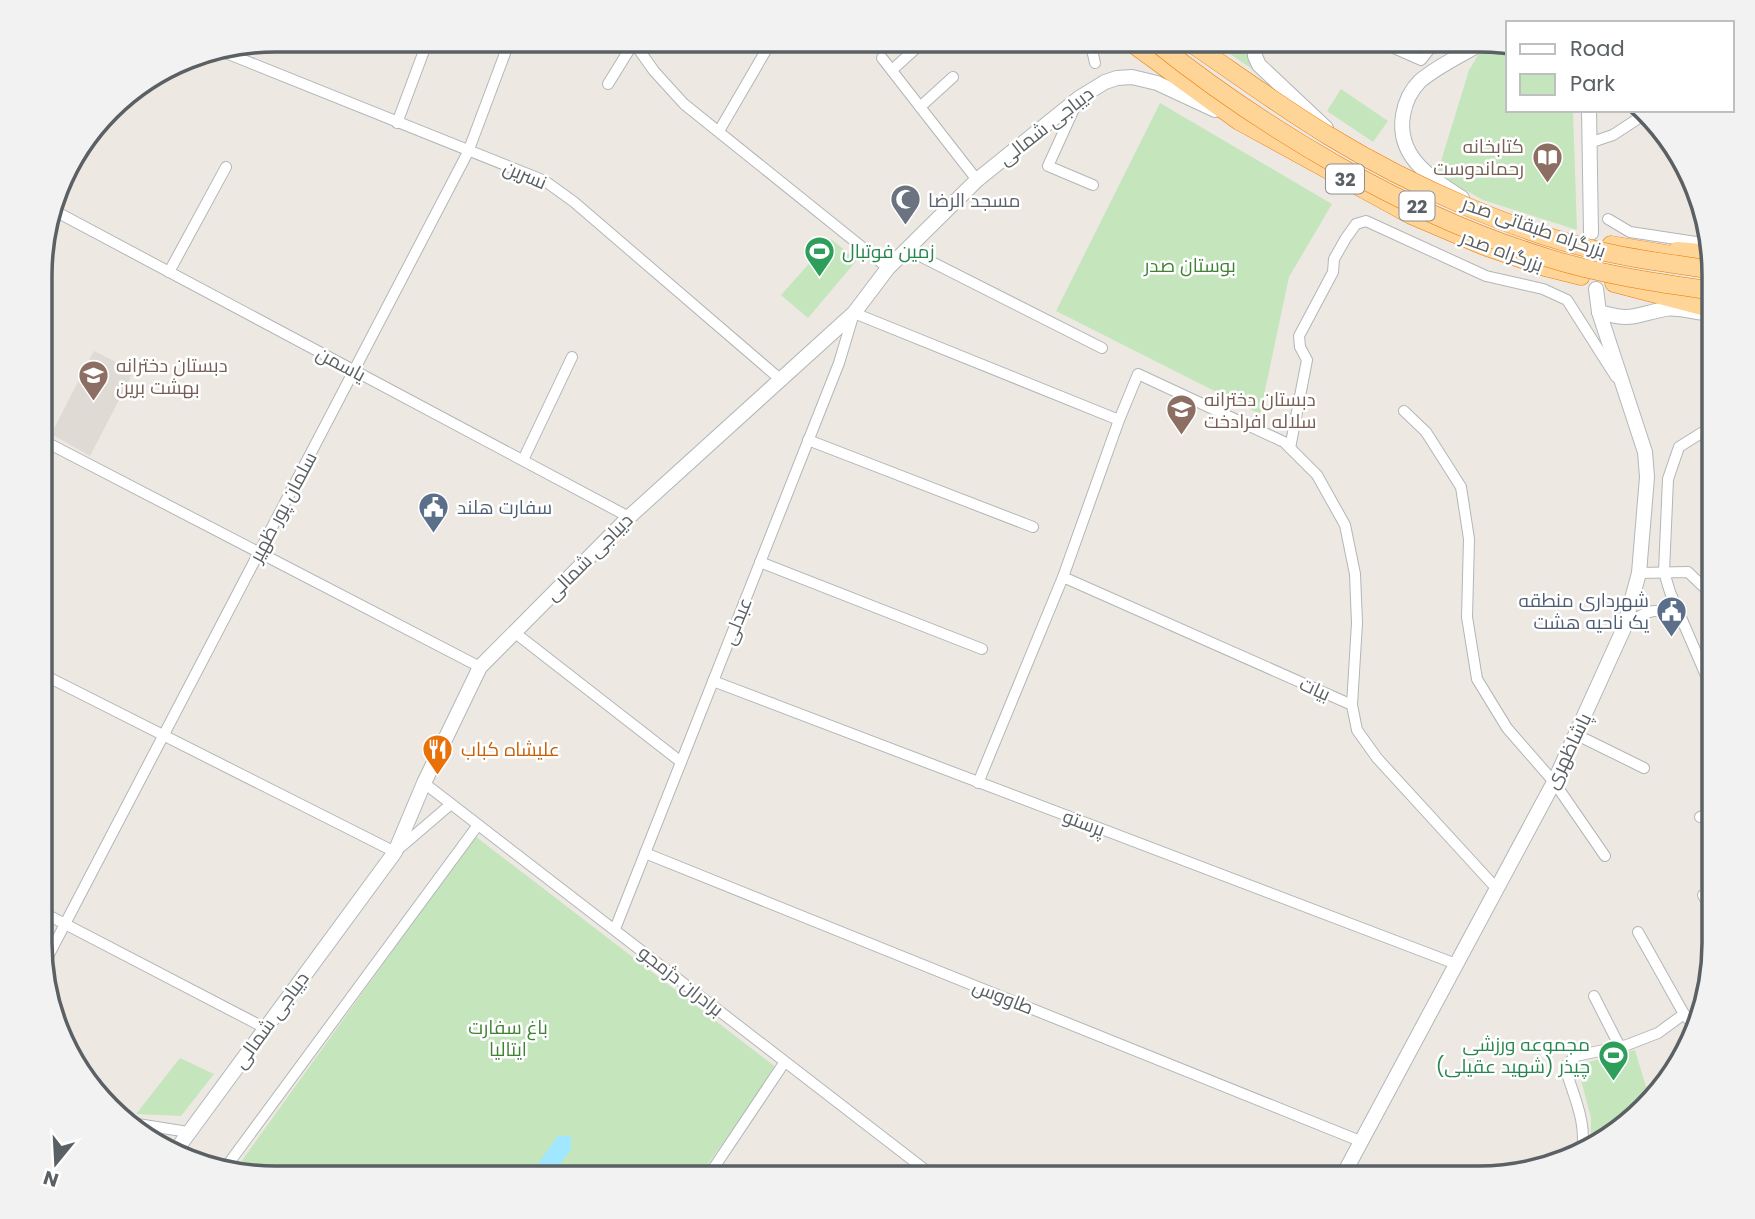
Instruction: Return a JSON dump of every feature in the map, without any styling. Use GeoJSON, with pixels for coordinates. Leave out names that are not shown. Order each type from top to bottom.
{"type":"FeatureCollection","features":[{"type":"Feature","properties":{"kind":"highway","name":"بزرگراه صدر"},"geometry":{"type":"LineString","coordinates":[[1145,53],[1239,121],[1411,215],[1484,246],[1545,267],[1614,283],[1702,309]]}},
{"type":"Feature","properties":{"kind":"highway","name":"بزرگراه طبقاتی صدر"},"geometry":{"type":"LineString","coordinates":[[1170,53],[1251,111],[1317,152],[1435,215],[1547,258],[1626,279],[1702,289]]}},
{"type":"Feature","properties":{"kind":"highway","name":"بزرگراه طبقاتی صدر"},"geometry":{"type":"LineString","coordinates":[[1205,53],[1330,137],[1424,187],[1553,237],[1613,254],[1702,268]]}},
{"type":"Feature","properties":{"kind":"highway","name":"بزرگراه صدر"},"geometry":{"type":"LineString","coordinates":[[1213,53],[1332,133],[1472,204],[1516,221],[1584,236],[1611,245],[1702,260]]}},
{"type":"Feature","properties":{"kind":"highway"},"geometry":{"type":"LineString","coordinates":[[1611,245],[1701,253]]}},
{"type":"Feature","properties":{"kind":"main road"},"geometry":{"type":"LineString","coordinates":[[1255,53],[1259,65],[1332,133]]}},
{"type":"Feature","properties":{"kind":"main road"},"geometry":{"type":"LineString","coordinates":[[1466,53],[1420,82],[1410,94],[1402,120],[1405,145],[1419,167],[1429,177],[1472,204]]}},
{"type":"Feature","properties":{"kind":"main road","name":"دیباجی شمالی"},"geometry":{"type":"LineString","coordinates":[[179,1145],[395,852],[424,783],[480,667],[629,517],[854,313],[888,268],[977,180],[1079,98],[1116,78],[1132,77],[1157,83],[1239,121]]}},
{"type":"Feature","properties":{"kind":"main road"},"geometry":{"type":"LineString","coordinates":[[1584,236],[1588,112]]}},
{"type":"Feature","properties":{"kind":"main road","name":"پاشاظهری"},"geometry":{"type":"LineString","coordinates":[[1348,1166],[1554,782],[1625,628],[1639,573],[1647,477],[1645,453],[1599,312],[1596,289]]}},
{"type":"Feature","properties":{"kind":"main road"},"geometry":{"type":"LineString","coordinates":[[1599,312],[1621,318],[1668,309],[1702,311]]}},
{"type":"Feature","properties":{"kind":"street"},"geometry":{"type":"LineString","coordinates":[[397,123],[423,52]]}},
{"type":"Feature","properties":{"kind":"street","name":"سلمان پور ظهیر"},"geometry":{"type":"LineString","coordinates":[[53,947],[468,152],[505,52]]}},
{"type":"Feature","properties":{"kind":"street"},"geometry":{"type":"LineString","coordinates":[[608,84],[626,52]]}},
{"type":"Feature","properties":{"kind":"street"},"geometry":{"type":"LineString","coordinates":[[641,52],[684,104],[888,268]]}},
{"type":"Feature","properties":{"kind":"street"},"geometry":{"type":"LineString","coordinates":[[719,131],[765,52]]}},
{"type":"Feature","properties":{"kind":"street"},"geometry":{"type":"LineString","coordinates":[[892,70],[911,53]]}},
{"type":"Feature","properties":{"kind":"street"},"geometry":{"type":"LineString","coordinates":[[1093,53],[1095,63]]}},
{"type":"Feature","properties":{"kind":"street"},"geometry":{"type":"LineString","coordinates":[[1405,53],[1421,60],[1427,53]]}},
{"type":"Feature","properties":{"kind":"street","name":"نسرین"},"geometry":{"type":"LineString","coordinates":[[237,56],[468,152],[545,181],[574,202],[780,379]]}},
{"type":"Feature","properties":{"kind":"street"},"geometry":{"type":"LineString","coordinates":[[882,58],[977,180]]}},
{"type":"Feature","properties":{"kind":"street"},"geometry":{"type":"LineString","coordinates":[[920,107],[953,77]]}},
{"type":"Feature","properties":{"kind":"street"},"geometry":{"type":"LineString","coordinates":[[1079,98],[1048,166],[1093,185]]}},
{"type":"Feature","properties":{"kind":"street"},"geometry":{"type":"LineString","coordinates":[[1589,143],[1613,135],[1638,119]]}},
{"type":"Feature","properties":{"kind":"street"},"geometry":{"type":"LineString","coordinates":[[169,272],[226,167]]}},
{"type":"Feature","properties":{"kind":"street","name":"یاسمن"},"geometry":{"type":"LineString","coordinates":[[61,214],[629,517]]}},
{"type":"Feature","properties":{"kind":"street"},"geometry":{"type":"LineString","coordinates":[[1608,219],[1630,232],[1700,243]]}},
{"type":"Feature","properties":{"kind":"street"},"geometry":{"type":"LineString","coordinates":[[1290,448],[1307,360],[1300,348],[1299,336],[1333,272],[1334,259],[1346,238],[1356,224],[1366,221],[1486,276],[1543,289],[1567,300],[1624,389]]}},
{"type":"Feature","properties":{"kind":"street"},"geometry":{"type":"LineString","coordinates":[[906,249],[1102,348]]}},
{"type":"Feature","properties":{"kind":"street"},"geometry":{"type":"LineString","coordinates":[[854,313],[1119,421]]}},
{"type":"Feature","properties":{"kind":"street","name":"عبدلی"},"geometry":{"type":"LineString","coordinates":[[615,929],[839,363],[854,313]]}},
{"type":"Feature","properties":{"kind":"street"},"geometry":{"type":"LineString","coordinates":[[818,344],[833,348],[839,363]]}},
{"type":"Feature","properties":{"kind":"street"},"geometry":{"type":"LineString","coordinates":[[523,460],[572,358]]}},
{"type":"Feature","properties":{"kind":"street"},"geometry":{"type":"LineString","coordinates":[[978,783],[1063,577],[1138,374],[1284,442],[1317,475],[1345,525],[1355,586],[1357,623],[1352,705]]}},
{"type":"Feature","properties":{"kind":"street"},"geometry":{"type":"LineString","coordinates":[[1404,411],[1426,432],[1461,487],[1469,539],[1467,617],[1477,680],[1507,728],[1554,782],[1605,856]]}},
{"type":"Feature","properties":{"kind":"street"},"geometry":{"type":"LineString","coordinates":[[1702,433],[1679,447],[1668,479],[1664,572],[1702,665]]}},
{"type":"Feature","properties":{"kind":"street"},"geometry":{"type":"LineString","coordinates":[[808,440],[1033,527]]}},
{"type":"Feature","properties":{"kind":"street"},"geometry":{"type":"LineString","coordinates":[[52,445],[480,667]]}},
{"type":"Feature","properties":{"kind":"street"},"geometry":{"type":"LineString","coordinates":[[760,562],[982,649]]}},
{"type":"Feature","properties":{"kind":"street"},"geometry":{"type":"LineString","coordinates":[[1639,573],[1688,572],[1702,585]]}},
{"type":"Feature","properties":{"kind":"street","name":"بیات"},"geometry":{"type":"LineString","coordinates":[[1063,577],[1352,705],[1357,730],[1377,758],[1497,888]]}},
{"type":"Feature","properties":{"kind":"street"},"geometry":{"type":"LineString","coordinates":[[1625,628],[1638,615],[1655,610],[1671,614],[1685,625]]}},
{"type":"Feature","properties":{"kind":"street"},"geometry":{"type":"LineString","coordinates":[[514,632],[681,762]]}},
{"type":"Feature","properties":{"kind":"street"},"geometry":{"type":"LineString","coordinates":[[53,679],[395,852],[451,804]]}},
{"type":"Feature","properties":{"kind":"street","name":"پرستو"},"geometry":{"type":"LineString","coordinates":[[713,681],[1456,964]]}},
{"type":"Feature","properties":{"kind":"street"},"geometry":{"type":"LineString","coordinates":[[1577,735],[1644,768]]}},
{"type":"Feature","properties":{"kind":"street","name":"برادران دژمجو"},"geometry":{"type":"LineString","coordinates":[[424,783],[921,1166]]}},
{"type":"Feature","properties":{"kind":"street"},"geometry":{"type":"LineString","coordinates":[[230,1162],[478,825]]}},
{"type":"Feature","properties":{"kind":"street","name":"طاووس"},"geometry":{"type":"LineString","coordinates":[[645,853],[1360,1141]]}},
{"type":"Feature","properties":{"kind":"street"},"geometry":{"type":"LineString","coordinates":[[53,918],[265,1028]]}},
{"type":"Feature","properties":{"kind":"street"},"geometry":{"type":"LineString","coordinates":[[1639,932],[1689,1020]]}},
{"type":"Feature","properties":{"kind":"street"},"geometry":{"type":"LineString","coordinates":[[1594,996],[1620,1046]]}},
{"type":"Feature","properties":{"kind":"street"},"geometry":{"type":"LineString","coordinates":[[1584,1140],[1584,1126],[1566,1071],[1568,1063],[1576,1056],[1620,1046],[1658,1033],[1684,1014]]}},
{"type":"Feature","properties":{"kind":"street"},"geometry":{"type":"LineString","coordinates":[[717,1166],[784,1063]]}},
{"type":"Feature","properties":{"kind":"street"},"geometry":{"type":"LineString","coordinates":[[147,1126],[188,1132]]}},
{"type":"Feature","properties":{"kind":"shaded area","name":"دبستان دخترانه بهشت برین"},"geometry":{"type":"Polygon","coordinates":[[[94,351],[134,371],[90,456],[52,435],[94,351]]]}},
{"type":"Feature","properties":{"kind":"green space"},"geometry":{"type":"Polygon","coordinates":[[[1228,53],[1247,53],[1252,69],[1228,53]]]}},
{"type":"Feature","properties":{"kind":"green space"},"geometry":{"type":"Polygon","coordinates":[[[1479,53],[1506,55],[1506,112],[1573,112],[1577,230],[1483,200],[1437,174],[1469,70],[1479,53]]]}},
{"type":"Feature","properties":{"kind":"green space"},"geometry":{"type":"Polygon","coordinates":[[[1341,89],[1388,121],[1373,142],[1327,111],[1341,89]]]}},
{"type":"Feature","properties":{"kind":"green space","name":"بوستان صدر"},"geometry":{"type":"Polygon","coordinates":[[[1160,103],[1332,204],[1289,277],[1260,414],[1056,311],[1160,103]]]}},
{"type":"Feature","properties":{"kind":"green space","name":"زمین فوتبال"},"geometry":{"type":"Polygon","coordinates":[[[831,239],[857,260],[808,318],[781,295],[831,239]]]}},
{"type":"Feature","properties":{"kind":"green space","name":"باغ سفارت ایتالیا"},"geometry":{"type":"Polygon","coordinates":[[[475,836],[777,1068],[707,1166],[261,1166],[240,1163],[475,836]]]}},
{"type":"Feature","properties":{"kind":"green space","name":"مجموعه ورزشی چیذر (شهید عقیلی)"},"geometry":{"type":"Polygon","coordinates":[[[1635,1050],[1647,1091],[1627,1111],[1591,1136],[1591,1118],[1577,1065],[1635,1050]]]}},
{"type":"Feature","properties":{"kind":"green space"},"geometry":{"type":"Polygon","coordinates":[[[180,1058],[214,1074],[181,1116],[136,1114],[180,1058]]]}},
{"type":"Feature","properties":{"kind":"water"},"geometry":{"type":"Polygon","coordinates":[[[558,1136],[570,1136],[572,1142],[569,1146],[572,1148],[559,1166],[536,1166],[558,1136]]]}},
{"type":"Feature","properties":{"kind":"place","name":"کتابخانه رحماندوست"},"geometry":{"type":"Point","coordinates":[1547,184]}},
{"type":"Feature","properties":{"kind":"place","name":"مسجد الرضا"},"geometry":{"type":"Point","coordinates":[905,227]}},
{"type":"Feature","properties":{"kind":"place","name":"زمین فوتبال"},"geometry":{"type":"Point","coordinates":[819,278]}},
{"type":"Feature","properties":{"kind":"place","name":"دبستان دخترانه بهشت برین"},"geometry":{"type":"Point","coordinates":[93,403]}},
{"type":"Feature","properties":{"kind":"place","name":"دبستان دخترانه سلاله افرادخت"},"geometry":{"type":"Point","coordinates":[1181,437]}},
{"type":"Feature","properties":{"kind":"place","name":"سفارت هلند"},"geometry":{"type":"Point","coordinates":[434,534]}},
{"type":"Feature","properties":{"kind":"place","name":"شهرداری منطقه یک ناحیه هشت"},"geometry":{"type":"Point","coordinates":[1672,638]}},
{"type":"Feature","properties":{"kind":"place","name":"علیشاه کباب"},"geometry":{"type":"Point","coordinates":[438,776]}},
{"type":"Feature","properties":{"kind":"place","name":"مجموعه ورزشی چیذر (شهید عقیلی)"},"geometry":{"type":"Point","coordinates":[1613,1082]}}]}
